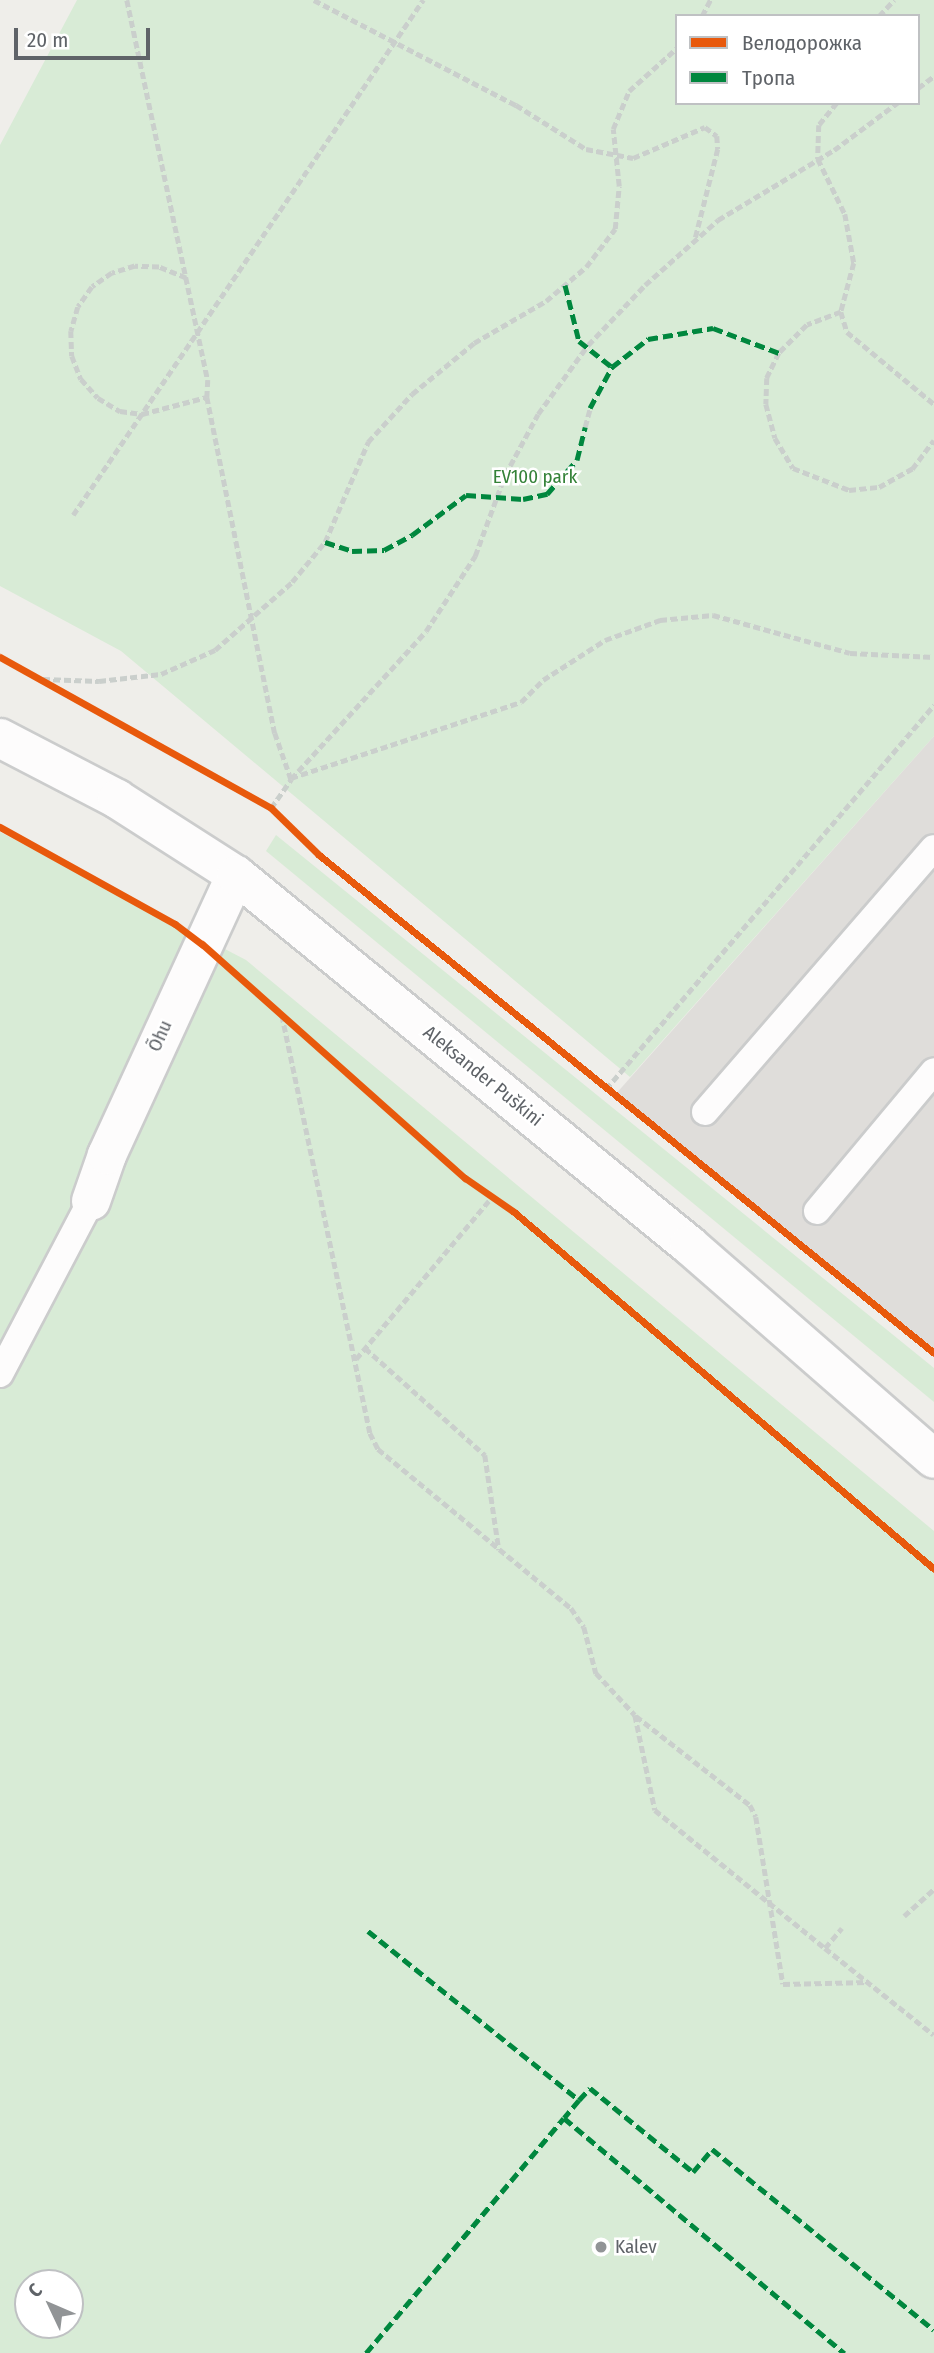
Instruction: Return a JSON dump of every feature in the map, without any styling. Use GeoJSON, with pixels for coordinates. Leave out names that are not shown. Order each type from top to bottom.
{"type":"FeatureCollection","features":[{"type":"Feature","properties":{"kind":"main road","name":"Aleksander Puškini"},"geometry":{"type":"LineString","coordinates":[[0,738],[117,799],[236,875],[689,1245],[934,1459]]}},
{"type":"Feature","properties":{"kind":"main road","name":"Õhu"},"geometry":{"type":"LineString","coordinates":[[91,1201],[113,1143],[236,875]]}},
{"type":"Feature","properties":{"kind":"lane"},"geometry":{"type":"LineString","coordinates":[[705,1112],[934,848]]}},
{"type":"Feature","properties":{"kind":"lane"},"geometry":{"type":"LineString","coordinates":[[817,1211],[934,1072]]}},
{"type":"Feature","properties":{"kind":"lane"},"geometry":{"type":"LineString","coordinates":[[0,1374],[91,1201]]}},
{"type":"Feature","properties":{"kind":"path"},"geometry":{"type":"LineString","coordinates":[[127,0],[198,332],[207,397],[275,733],[291,779]]}},
{"type":"Feature","properties":{"kind":"path"},"geometry":{"type":"LineString","coordinates":[[314,0],[393,44],[516,105],[586,149],[616,157],[633,158],[705,127],[717,136],[718,149],[695,241]]}},
{"type":"Feature","properties":{"kind":"path"},"geometry":{"type":"LineString","coordinates":[[74,515],[423,0]]}},
{"type":"Feature","properties":{"kind":"path"},"geometry":{"type":"LineString","coordinates":[[881,14],[894,0]]}},
{"type":"Feature","properties":{"kind":"path"},"geometry":{"type":"LineString","coordinates":[[43,679],[99,681],[161,674],[215,650],[252,619],[325,542],[368,442],[412,394],[474,343],[546,301],[586,267],[615,229],[619,187],[613,130],[629,91],[675,50]]}},
{"type":"Feature","properties":{"kind":"path"},"geometry":{"type":"LineString","coordinates":[[835,105],[820,125],[818,159],[845,214],[854,263],[841,312],[847,332],[934,404]]}},
{"type":"Feature","properties":{"kind":"path"},"geometry":{"type":"LineString","coordinates":[[271,808],[291,779],[426,631],[475,556],[505,475],[538,414],[588,345],[718,220],[818,159],[894,105]]}},
{"type":"Feature","properties":{"kind":"path"},"geometry":{"type":"LineString","coordinates":[[186,279],[159,267],[135,266],[112,273],[92,287],[78,307],[71,331],[72,356],[81,379],[109,405],[142,414],[207,397]]}},
{"type":"Feature","properties":{"kind":"path"},"geometry":{"type":"LineString","coordinates":[[841,312],[807,325],[779,353],[767,378],[766,404],[775,438],[793,468],[849,490],[879,487],[912,468],[934,440]]}},
{"type":"Feature","properties":{"kind":"path"},"geometry":{"type":"LineString","coordinates":[[584,426],[590,408]]}},
{"type":"Feature","properties":{"kind":"path"},"geometry":{"type":"LineString","coordinates":[[291,779],[521,702],[543,680],[605,640],[660,620],[713,615],[850,653],[934,657]]}},
{"type":"Feature","properties":{"kind":"path"},"geometry":{"type":"LineString","coordinates":[[32,673],[67,692]]}},
{"type":"Feature","properties":{"kind":"path"},"geometry":{"type":"LineString","coordinates":[[606,1089],[934,705]]}},
{"type":"Feature","properties":{"kind":"path"},"geometry":{"type":"LineString","coordinates":[[259,801],[281,817]]}},
{"type":"Feature","properties":{"kind":"path"},"geometry":{"type":"LineString","coordinates":[[272,1006],[292,1024]]}},
{"type":"Feature","properties":{"kind":"path"},"geometry":{"type":"LineString","coordinates":[[282,1015],[370,1433],[378,1449],[571,1608],[584,1627],[596,1672],[635,1715],[750,1805],[783,1984],[869,1982]]}},
{"type":"Feature","properties":{"kind":"path"},"geometry":{"type":"LineString","coordinates":[[596,1081],[614,1096]]}},
{"type":"Feature","properties":{"kind":"path"},"geometry":{"type":"LineString","coordinates":[[483,1191],[503,1204]]}},
{"type":"Feature","properties":{"kind":"path"},"geometry":{"type":"LineString","coordinates":[[356,1359],[492,1197]]}},
{"type":"Feature","properties":{"kind":"path"},"geometry":{"type":"LineString","coordinates":[[365,1348],[485,1455],[499,1550]]}},
{"type":"Feature","properties":{"kind":"path"},"geometry":{"type":"LineString","coordinates":[[635,1715],[655,1810],[934,2033]]}},
{"type":"Feature","properties":{"kind":"path"},"geometry":{"type":"LineString","coordinates":[[904,1916],[934,1889]]}},
{"type":"Feature","properties":{"kind":"path"},"geometry":{"type":"LineString","coordinates":[[825,1948],[842,1928]]}},
{"type":"Feature","properties":{"kind":"shaded area"},"geometry":{"type":"Polygon","coordinates":[[[934,736],[934,1356],[614,1096],[934,736]]]}},
{"type":"Feature","properties":{"kind":"green space","name":"EV100 park"},"geometry":{"type":"Polygon","coordinates":[[[77,0],[934,0],[934,736],[630,1077],[121,651],[0,586],[0,145],[77,0]]]}},
{"type":"Feature","properties":{"kind":"green space"},"geometry":{"type":"Polygon","coordinates":[[[0,832],[246,960],[934,1531],[934,2353],[0,2353],[0,832]]]}},
{"type":"Feature","properties":{"kind":"green space"},"geometry":{"type":"Polygon","coordinates":[[[276,835],[934,1368],[934,1402],[266,851],[276,835]]]}},
{"type":"Feature","properties":{"kind":"marked path"},"geometry":{"type":"LineString","coordinates":[[565,285],[579,341],[612,367]]}},
{"type":"Feature","properties":{"kind":"marked path"},"geometry":{"type":"LineString","coordinates":[[590,408],[612,367],[648,339],[713,328],[779,353]]}},
{"type":"Feature","properties":{"kind":"marked path"},"geometry":{"type":"LineString","coordinates":[[325,542],[352,551],[384,550],[412,535],[466,495],[523,499],[547,494],[577,460],[585,427]]}},
{"type":"Feature","properties":{"kind":"marked path"},"geometry":{"type":"LineString","coordinates":[[368,1931],[579,2100],[590,2088],[693,2172],[712,2149],[934,2330]]}},
{"type":"Feature","properties":{"kind":"marked path"},"geometry":{"type":"LineString","coordinates":[[579,2100],[564,2118],[844,2353]]}},
{"type":"Feature","properties":{"kind":"marked path"},"geometry":{"type":"LineString","coordinates":[[366,2353],[564,2118]]}},
{"type":"Feature","properties":{"kind":"cycle path"},"geometry":{"type":"LineString","coordinates":[[0,657],[271,808],[319,855],[934,1353]]}},
{"type":"Feature","properties":{"kind":"cycle path"},"geometry":{"type":"LineString","coordinates":[[0,827],[175,924],[202,944],[465,1178],[514,1212],[934,1569]]}},
{"type":"Feature","properties":{"kind":"place","name":"Kalev"},"geometry":{"type":"Point","coordinates":[601,2247]}}]}
